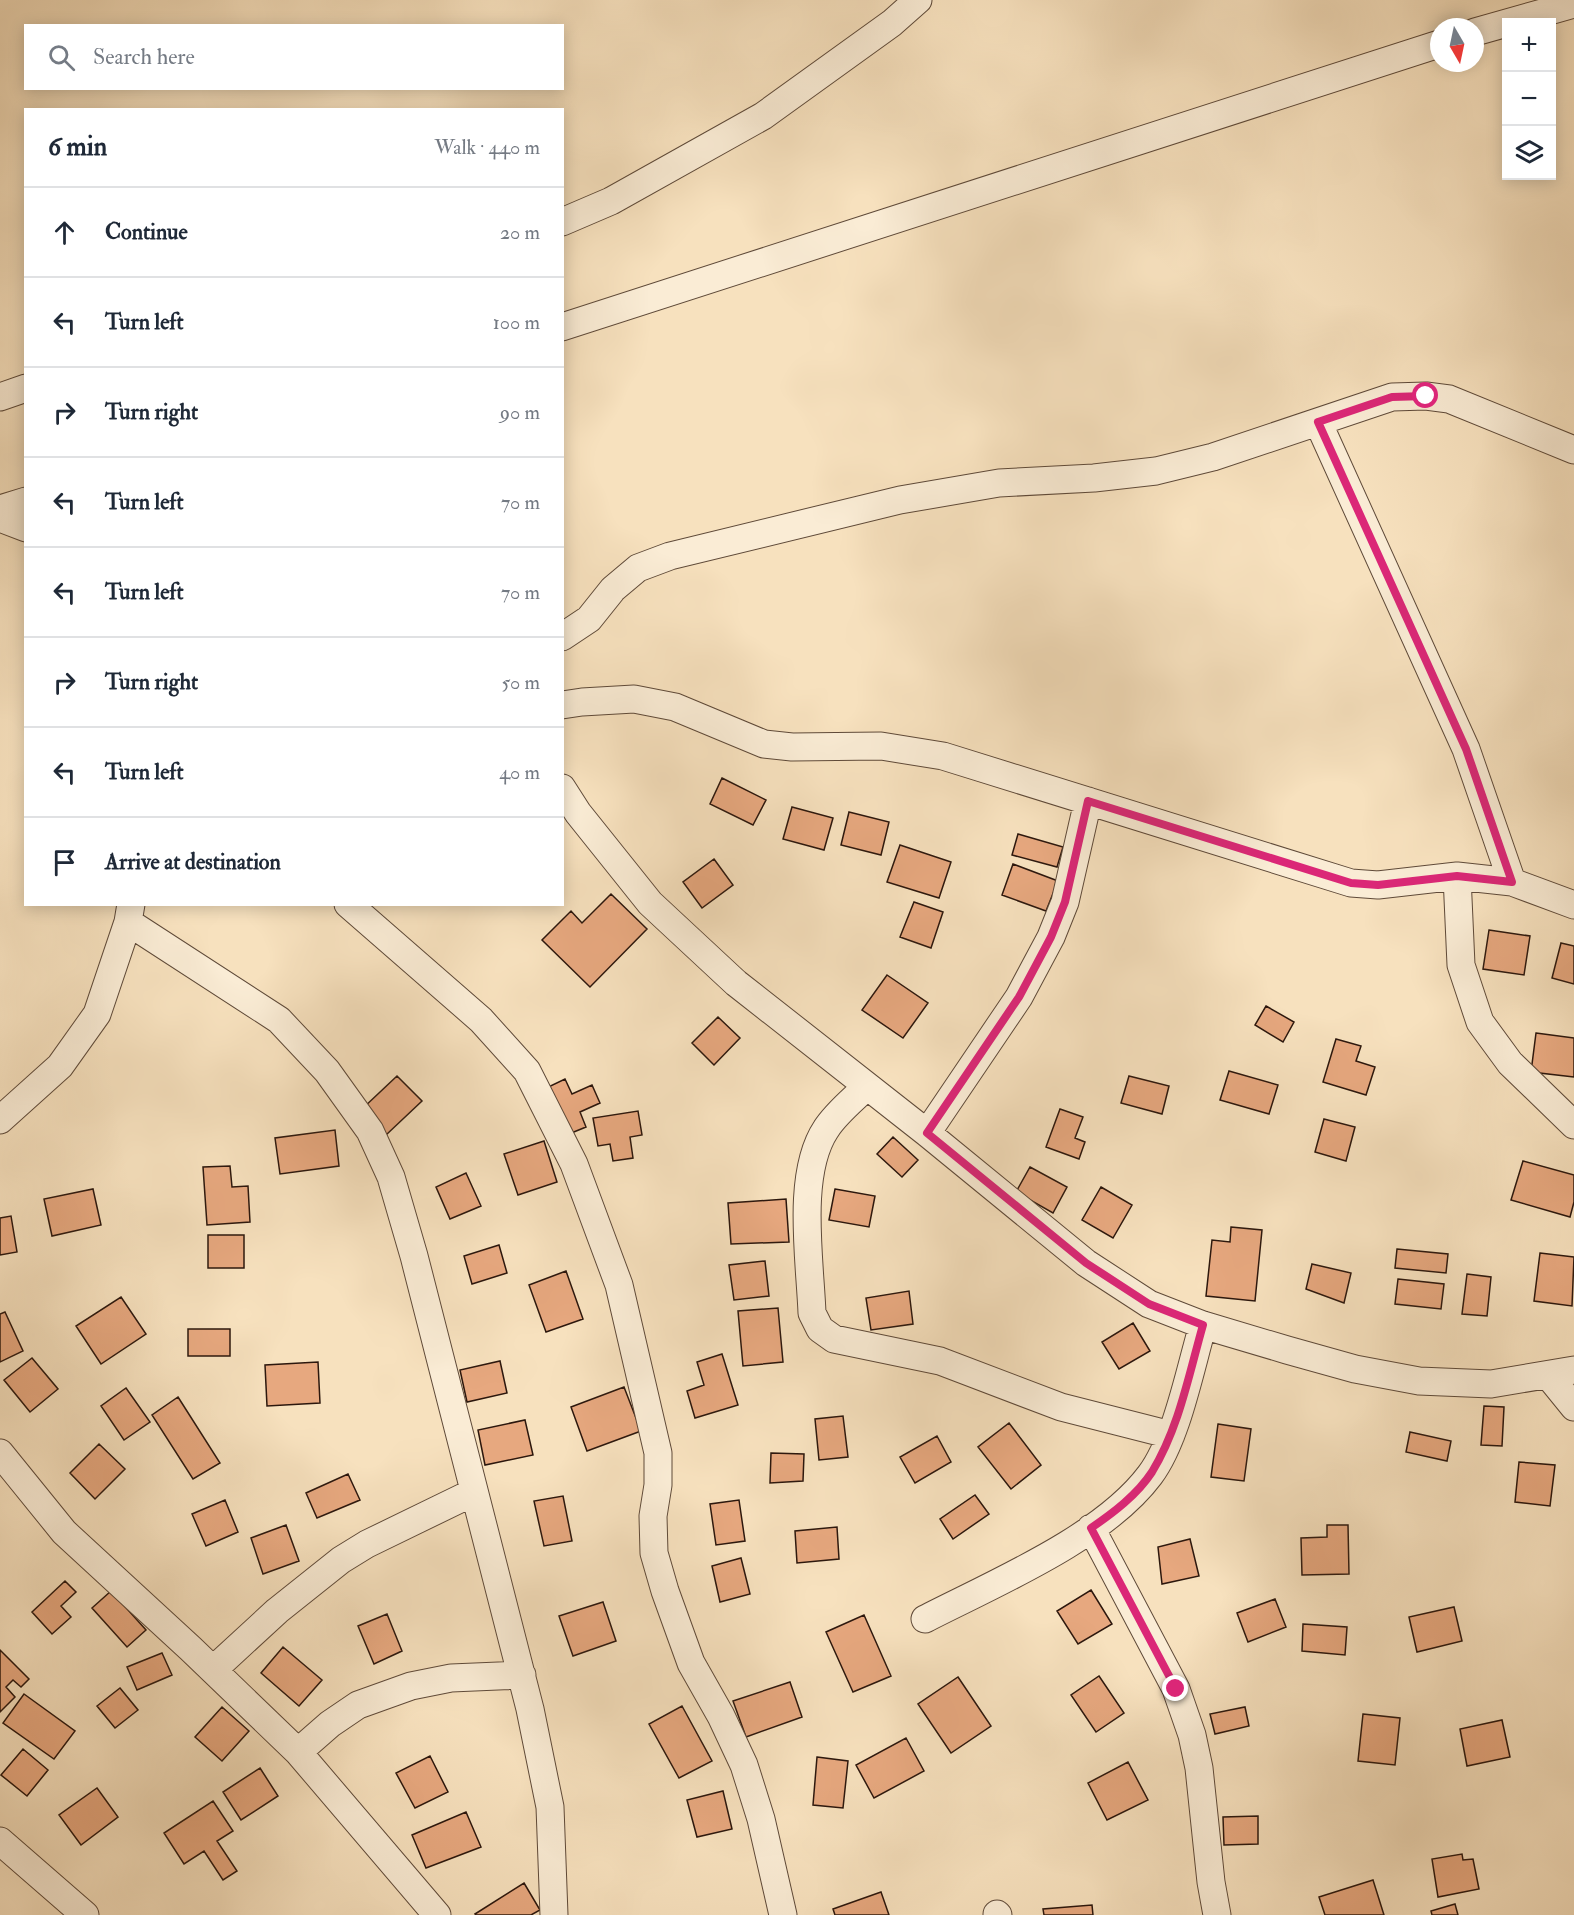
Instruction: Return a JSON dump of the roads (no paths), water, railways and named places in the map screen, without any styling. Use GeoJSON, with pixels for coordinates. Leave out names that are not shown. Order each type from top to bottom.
{"type":"FeatureCollection","features":[{"type":"Feature","properties":{"kind":"street"},"geometry":{"type":"LineString","coordinates":[[564,221],[611,201],[762,116],[892,23],[918,0]]}},
{"type":"Feature","properties":{"kind":"street"},"geometry":{"type":"LineString","coordinates":[[1484,29],[1574,4]]}},
{"type":"Feature","properties":{"kind":"street"},"geometry":{"type":"LineString","coordinates":[[564,326],[1430,47]]}},
{"type":"Feature","properties":{"kind":"street"},"geometry":{"type":"LineString","coordinates":[[0,397],[24,389]]}},
{"type":"Feature","properties":{"kind":"street"},"geometry":{"type":"LineString","coordinates":[[564,636],[589,619],[613,589],[638,568],[670,556],[900,500],[988,484],[1094,478],[1156,471],[1213,457],[1392,397],[1426,396],[1449,399],[1574,450]]}},
{"type":"Feature","properties":{"kind":"street"},"geometry":{"type":"LineString","coordinates":[[1318,422],[1466,749],[1512,882]]}},
{"type":"Feature","properties":{"kind":"street"},"geometry":{"type":"LineString","coordinates":[[0,509],[24,502]]}},
{"type":"Feature","properties":{"kind":"street"},"geometry":{"type":"LineString","coordinates":[[0,518],[24,527]]}},
{"type":"Feature","properties":{"kind":"street"},"geometry":{"type":"LineString","coordinates":[[564,705],[634,699],[675,707],[764,744],[792,747],[881,746],[944,756],[1351,883],[1378,885],[1457,876],[1512,882],[1574,905]]}},
{"type":"Feature","properties":{"kind":"street"},"geometry":{"type":"LineString","coordinates":[[564,791],[578,813],[650,903],[736,983],[927,1133],[1086,1263],[1149,1304],[1203,1325],[1355,1369],[1419,1381],[1491,1384],[1561,1373],[1574,1407]]}},
{"type":"Feature","properties":{"kind":"street"},"geometry":{"type":"LineString","coordinates":[[927,1133],[1019,997],[1051,937],[1065,902],[1088,801]]}},
{"type":"Feature","properties":{"kind":"street"},"geometry":{"type":"LineString","coordinates":[[1457,876],[1461,965],[1480,1022],[1510,1063],[1574,1125]]}},
{"type":"Feature","properties":{"kind":"street"},"geometry":{"type":"LineString","coordinates":[[350,906],[481,1020],[527,1071],[574,1164],[619,1285],[658,1453],[658,1485],[653,1525],[654,1553],[691,1662],[721,1716],[744,1765],[761,1819],[783,1915]]}},
{"type":"Feature","properties":{"kind":"street"},"geometry":{"type":"LineString","coordinates":[[0,1120],[60,1066],[97,1014],[129,913],[279,1020],[327,1071],[369,1131],[391,1177],[414,1256],[522,1675],[550,1807],[554,1915]]}},
{"type":"Feature","properties":{"kind":"street"},"geometry":{"type":"LineString","coordinates":[[867,1086],[826,1128],[812,1157],[807,1210],[812,1313],[820,1329],[834,1340],[940,1361],[1060,1407],[1171,1435]]}},
{"type":"Feature","properties":{"kind":"street"},"geometry":{"type":"LineString","coordinates":[[925,1619],[1034,1563],[1117,1510],[1151,1474],[1171,1435],[1203,1325]]}},
{"type":"Feature","properties":{"kind":"street"},"geometry":{"type":"LineString","coordinates":[[0,1453],[64,1532],[298,1752],[437,1915]]}},
{"type":"Feature","properties":{"kind":"street"},"geometry":{"type":"LineString","coordinates":[[213,1670],[277,1611],[341,1560],[367,1544],[474,1492]]}},
{"type":"Feature","properties":{"kind":"street"},"geometry":{"type":"LineString","coordinates":[[1091,1528],[1176,1689],[1192,1735],[1199,1768],[1211,1882],[1217,1915]]}},
{"type":"Feature","properties":{"kind":"street"},"geometry":{"type":"LineString","coordinates":[[298,1752],[330,1724],[358,1705],[411,1686],[451,1678],[522,1675]]}},
{"type":"Feature","properties":{"kind":"street"},"geometry":{"type":"LineString","coordinates":[[0,1841],[85,1915]]}}]}
